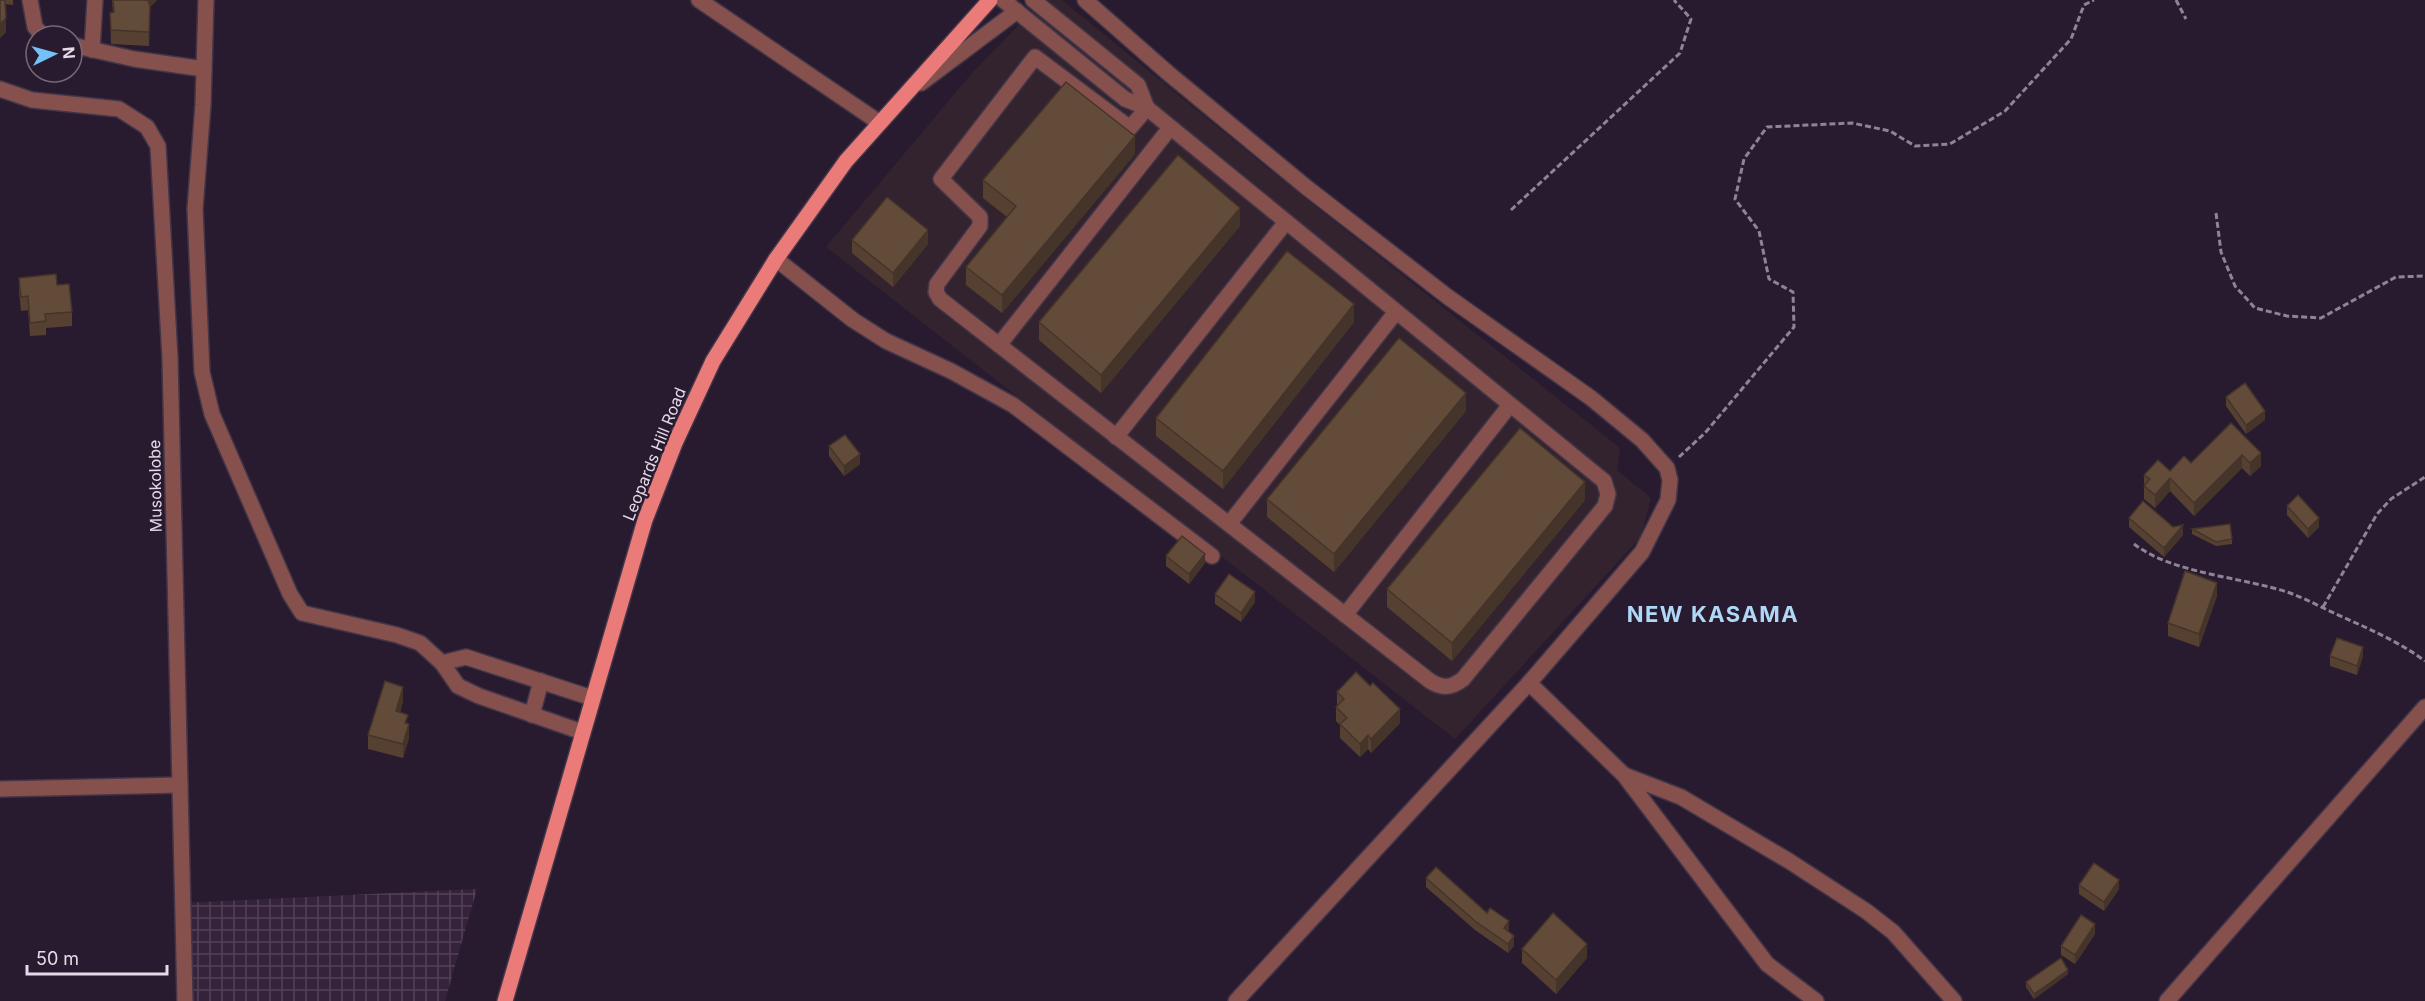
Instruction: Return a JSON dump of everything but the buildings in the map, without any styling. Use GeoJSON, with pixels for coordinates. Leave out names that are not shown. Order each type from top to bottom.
{"type":"FeatureCollection","features":[{"type":"Feature","properties":{"kind":"main road","name":"Leopards Hill Road"},"geometry":{"type":"LineString","coordinates":[[505,1001],[645,520],[675,443],[713,361],[776,260],[846,161],[990,0]]}},
{"type":"Feature","properties":{"kind":"street"},"geometry":{"type":"LineString","coordinates":[[30,0],[35,24]]}},
{"type":"Feature","properties":{"kind":"street"},"geometry":{"type":"LineString","coordinates":[[92,50],[95,0]]}},
{"type":"Feature","properties":{"kind":"street"},"geometry":{"type":"LineString","coordinates":[[206,0],[195,209],[202,372],[212,414],[259,528],[290,594],[302,613],[397,635],[420,643],[442,663],[458,686],[479,696],[582,732]]}},
{"type":"Feature","properties":{"kind":"street"},"geometry":{"type":"LineString","coordinates":[[699,0],[880,123]]}},
{"type":"Feature","properties":{"kind":"street"},"geometry":{"type":"LineString","coordinates":[[1003,0],[1125,99],[1147,108],[1605,481],[1608,494],[1605,506],[1463,680],[1454,686],[1440,687],[1430,681],[940,299],[936,292],[937,284],[943,274],[980,226],[981,221],[980,217],[941,179],[1035,57],[1130,128],[1147,108]]}},
{"type":"Feature","properties":{"kind":"street"},"geometry":{"type":"LineString","coordinates":[[1033,0],[1138,85],[1147,108]]}},
{"type":"Feature","properties":{"kind":"street"},"geometry":{"type":"LineString","coordinates":[[1085,0],[1168,73],[1306,187],[1448,297],[1591,398],[1642,440],[1667,468],[1670,480],[1668,500],[1642,552],[1529,683],[1236,1001]]}},
{"type":"Feature","properties":{"kind":"street"},"geometry":{"type":"LineString","coordinates":[[903,96],[1017,11]]}},
{"type":"Feature","properties":{"kind":"street"},"geometry":{"type":"LineString","coordinates":[[84,48],[134,59],[204,69]]}},
{"type":"Feature","properties":{"kind":"street","name":"Musokolobe"},"geometry":{"type":"LineString","coordinates":[[0,90],[32,100],[119,109],[147,127],[158,146],[170,358],[184,1001]]}},
{"type":"Feature","properties":{"kind":"street"},"geometry":{"type":"LineString","coordinates":[[999,345],[1170,128]]}},
{"type":"Feature","properties":{"kind":"street"},"geometry":{"type":"LineString","coordinates":[[1116,437],[1286,222]]}},
{"type":"Feature","properties":{"kind":"street"},"geometry":{"type":"LineString","coordinates":[[776,260],[853,320],[886,341],[951,370],[1012,405],[1212,556]]}},
{"type":"Feature","properties":{"kind":"street"},"geometry":{"type":"LineString","coordinates":[[1229,524],[1396,312]]}},
{"type":"Feature","properties":{"kind":"street"},"geometry":{"type":"LineString","coordinates":[[1345,615],[1510,405]]}},
{"type":"Feature","properties":{"kind":"street"},"geometry":{"type":"LineString","coordinates":[[442,663],[466,657],[592,698]]}},
{"type":"Feature","properties":{"kind":"street"},"geometry":{"type":"LineString","coordinates":[[532,715],[541,681]]}},
{"type":"Feature","properties":{"kind":"street"},"geometry":{"type":"LineString","coordinates":[[1529,683],[1624,775],[1767,964],[1816,1001]]}},
{"type":"Feature","properties":{"kind":"street"},"geometry":{"type":"LineString","coordinates":[[2167,1001],[2425,707]]}},
{"type":"Feature","properties":{"kind":"street"},"geometry":{"type":"LineString","coordinates":[[1624,775],[1681,797],[1789,861],[1866,911],[1893,932],[1954,1001]]}},
{"type":"Feature","properties":{"kind":"street"},"geometry":{"type":"LineString","coordinates":[[0,789],[180,785]]}},
{"type":"Feature","properties":{"kind":"path"},"geometry":{"type":"LineString","coordinates":[[1511,210],[1680,53],[1691,20],[1674,0]]}},
{"type":"Feature","properties":{"kind":"path"},"geometry":{"type":"LineString","coordinates":[[1667,468],[1705,433],[1794,327],[1793,292],[1769,279],[1759,231],[1734,199],[1744,159],[1767,128],[1852,123],[1890,131],[1916,146],[1950,144],[2006,111],[2071,39],[2085,5],[2094,0]]}},
{"type":"Feature","properties":{"kind":"path"},"geometry":{"type":"LineString","coordinates":[[2176,0],[2186,19]]}},
{"type":"Feature","properties":{"kind":"path"},"geometry":{"type":"LineString","coordinates":[[2216,213],[2221,252],[2235,286],[2255,308],[2287,316],[2321,318],[2396,277],[2425,276]]}},
{"type":"Feature","properties":{"kind":"path"},"geometry":{"type":"LineString","coordinates":[[2323,608],[2377,514],[2391,499],[2425,477]]}},
{"type":"Feature","properties":{"kind":"path"},"geometry":{"type":"LineString","coordinates":[[2134,544],[2148,555],[2168,562],[2291,593],[2383,635],[2425,661]]}},
{"type":"Feature","properties":{"kind":"shaded area"},"geometry":{"type":"Polygon","coordinates":[[[1043,0],[1062,0],[1280,178],[1620,448],[1617,470],[1651,498],[1641,537],[1455,739],[826,247],[972,73],[1043,0]]]}},
{"type":"Feature","properties":{"kind":"shaded area"},"geometry":{"type":"Polygon","coordinates":[[[477,889],[445,1001],[185,1001],[181,903],[477,889]]]}},
{"type":"Feature","properties":{"kind":"district","name":"NEW KASAMA"},"geometry":{"type":"Point","coordinates":[1713,614]}}]}
